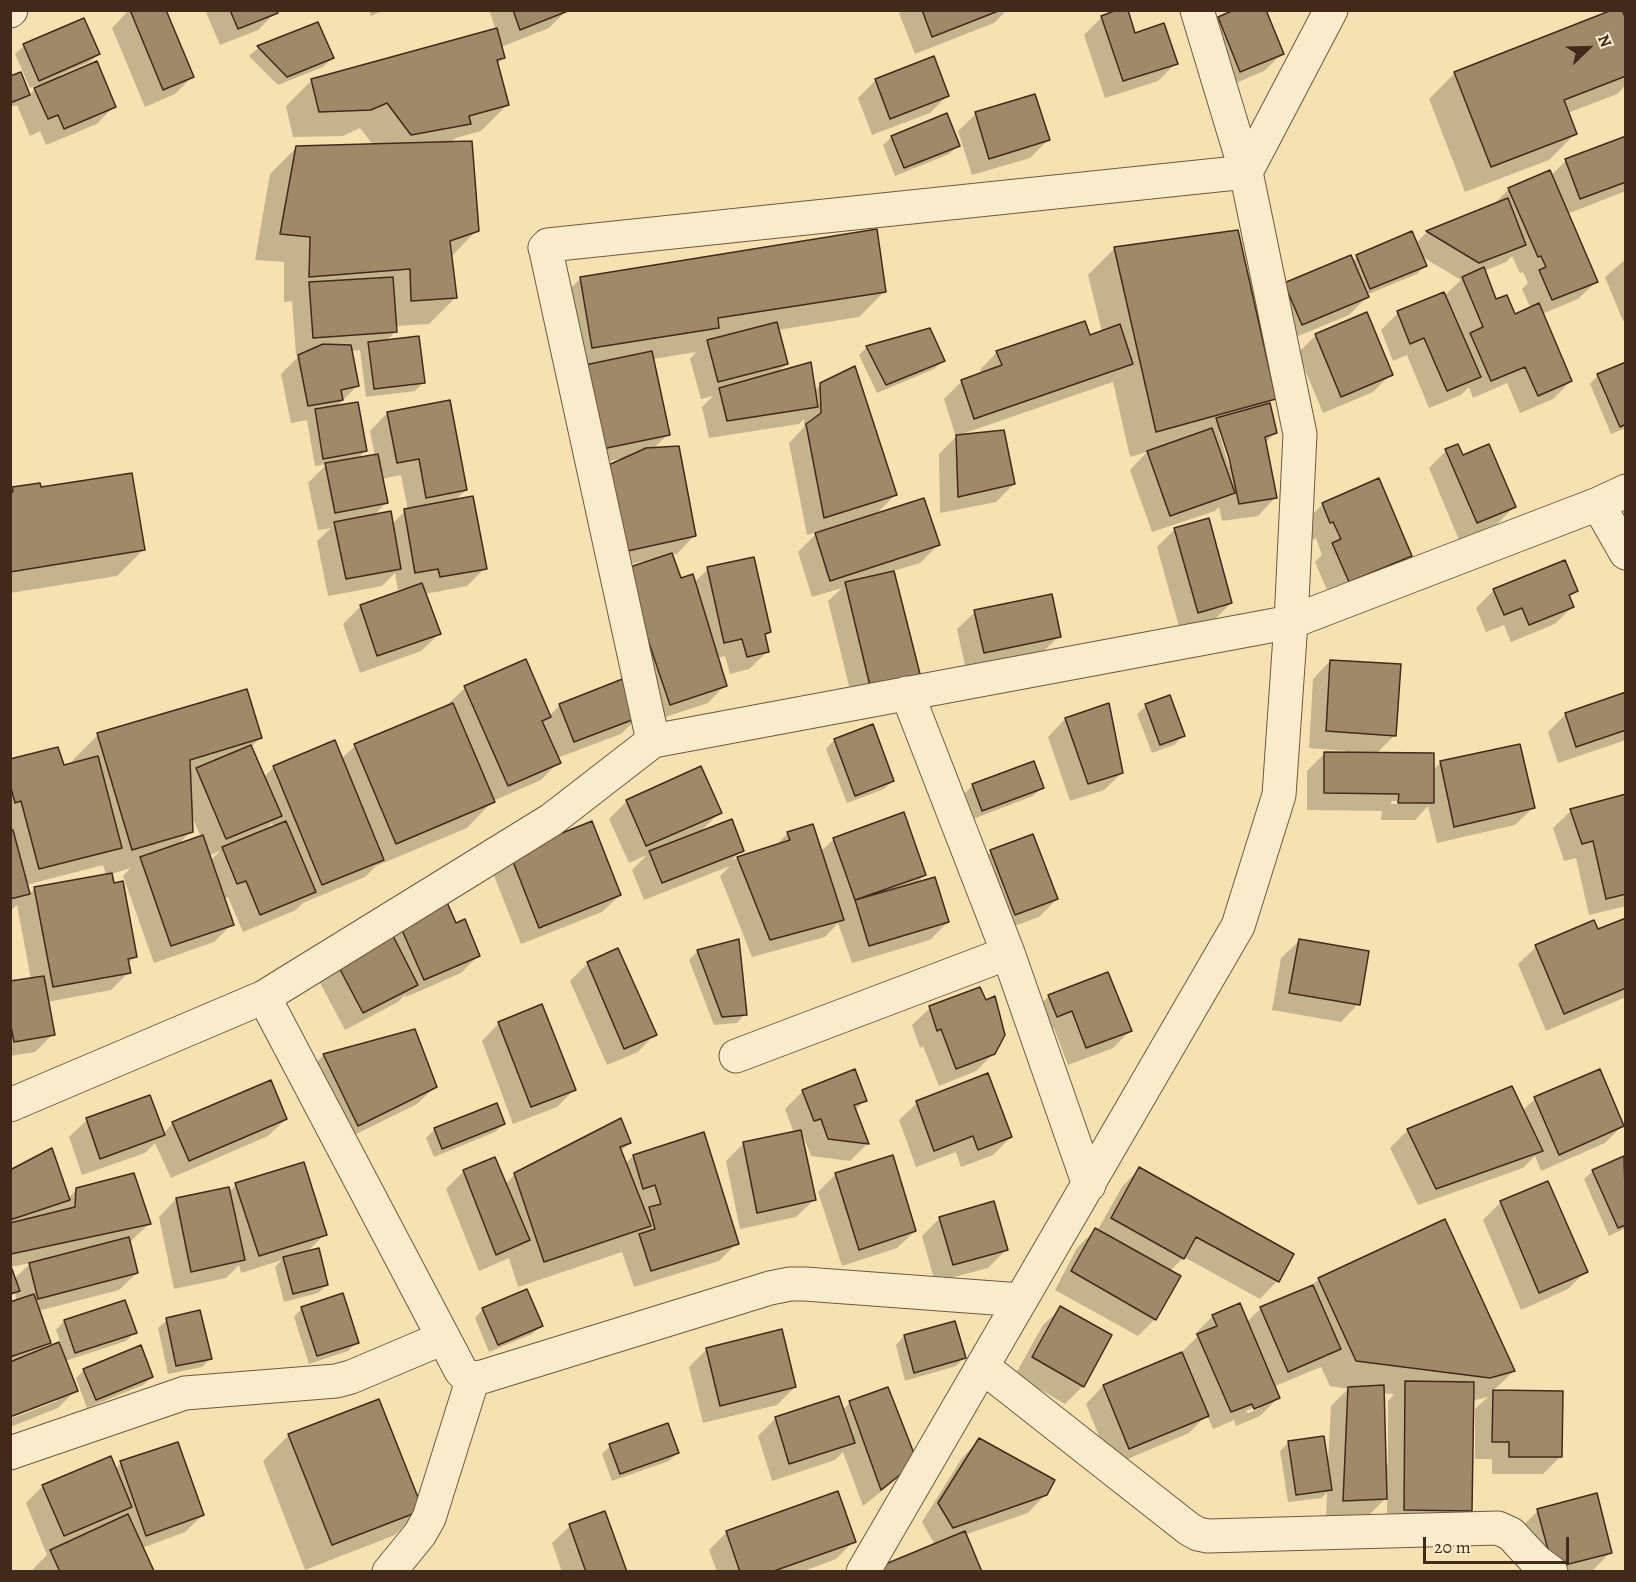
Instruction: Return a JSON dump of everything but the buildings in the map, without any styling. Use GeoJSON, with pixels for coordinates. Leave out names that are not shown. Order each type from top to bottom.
{"type":"FeatureCollection","features":[{"type":"Feature","properties":{"kind":"street"},"geometry":{"type":"LineString","coordinates":[[863,1572],[1238,926],[1279,795],[1291,622],[1300,434],[1245,172],[1197,10]]}},
{"type":"Feature","properties":{"kind":"street"},"geometry":{"type":"LineString","coordinates":[[1245,172],[1330,10]]}},
{"type":"Feature","properties":{"kind":"street"},"geometry":{"type":"LineString","coordinates":[[653,741],[545,248],[548,245],[1245,172]]}},
{"type":"Feature","properties":{"kind":"street"},"geometry":{"type":"LineString","coordinates":[[10,1105],[264,997],[551,820],[653,741],[1291,622],[1612,497],[1626,553]]}},
{"type":"Feature","properties":{"kind":"street"},"geometry":{"type":"LineString","coordinates":[[907,693],[1008,953],[1089,1185]]}},
{"type":"Feature","properties":{"kind":"street"},"geometry":{"type":"LineString","coordinates":[[736,1056],[1008,953]]}},
{"type":"Feature","properties":{"kind":"street"},"geometry":{"type":"LineString","coordinates":[[264,997],[443,1338],[466,1376],[482,1377],[770,1288],[790,1284],[1021,1300]]}},
{"type":"Feature","properties":{"kind":"street"},"geometry":{"type":"LineString","coordinates":[[10,1454],[185,1393],[351,1377],[443,1338]]}},
{"type":"Feature","properties":{"kind":"street"},"geometry":{"type":"LineString","coordinates":[[983,1367],[1198,1534],[1208,1536],[1498,1528],[1511,1534],[1536,1561],[1551,1572]]}},
{"type":"Feature","properties":{"kind":"street"},"geometry":{"type":"LineString","coordinates":[[389,1572],[420,1534],[429,1518],[473,1378]]}}]}
